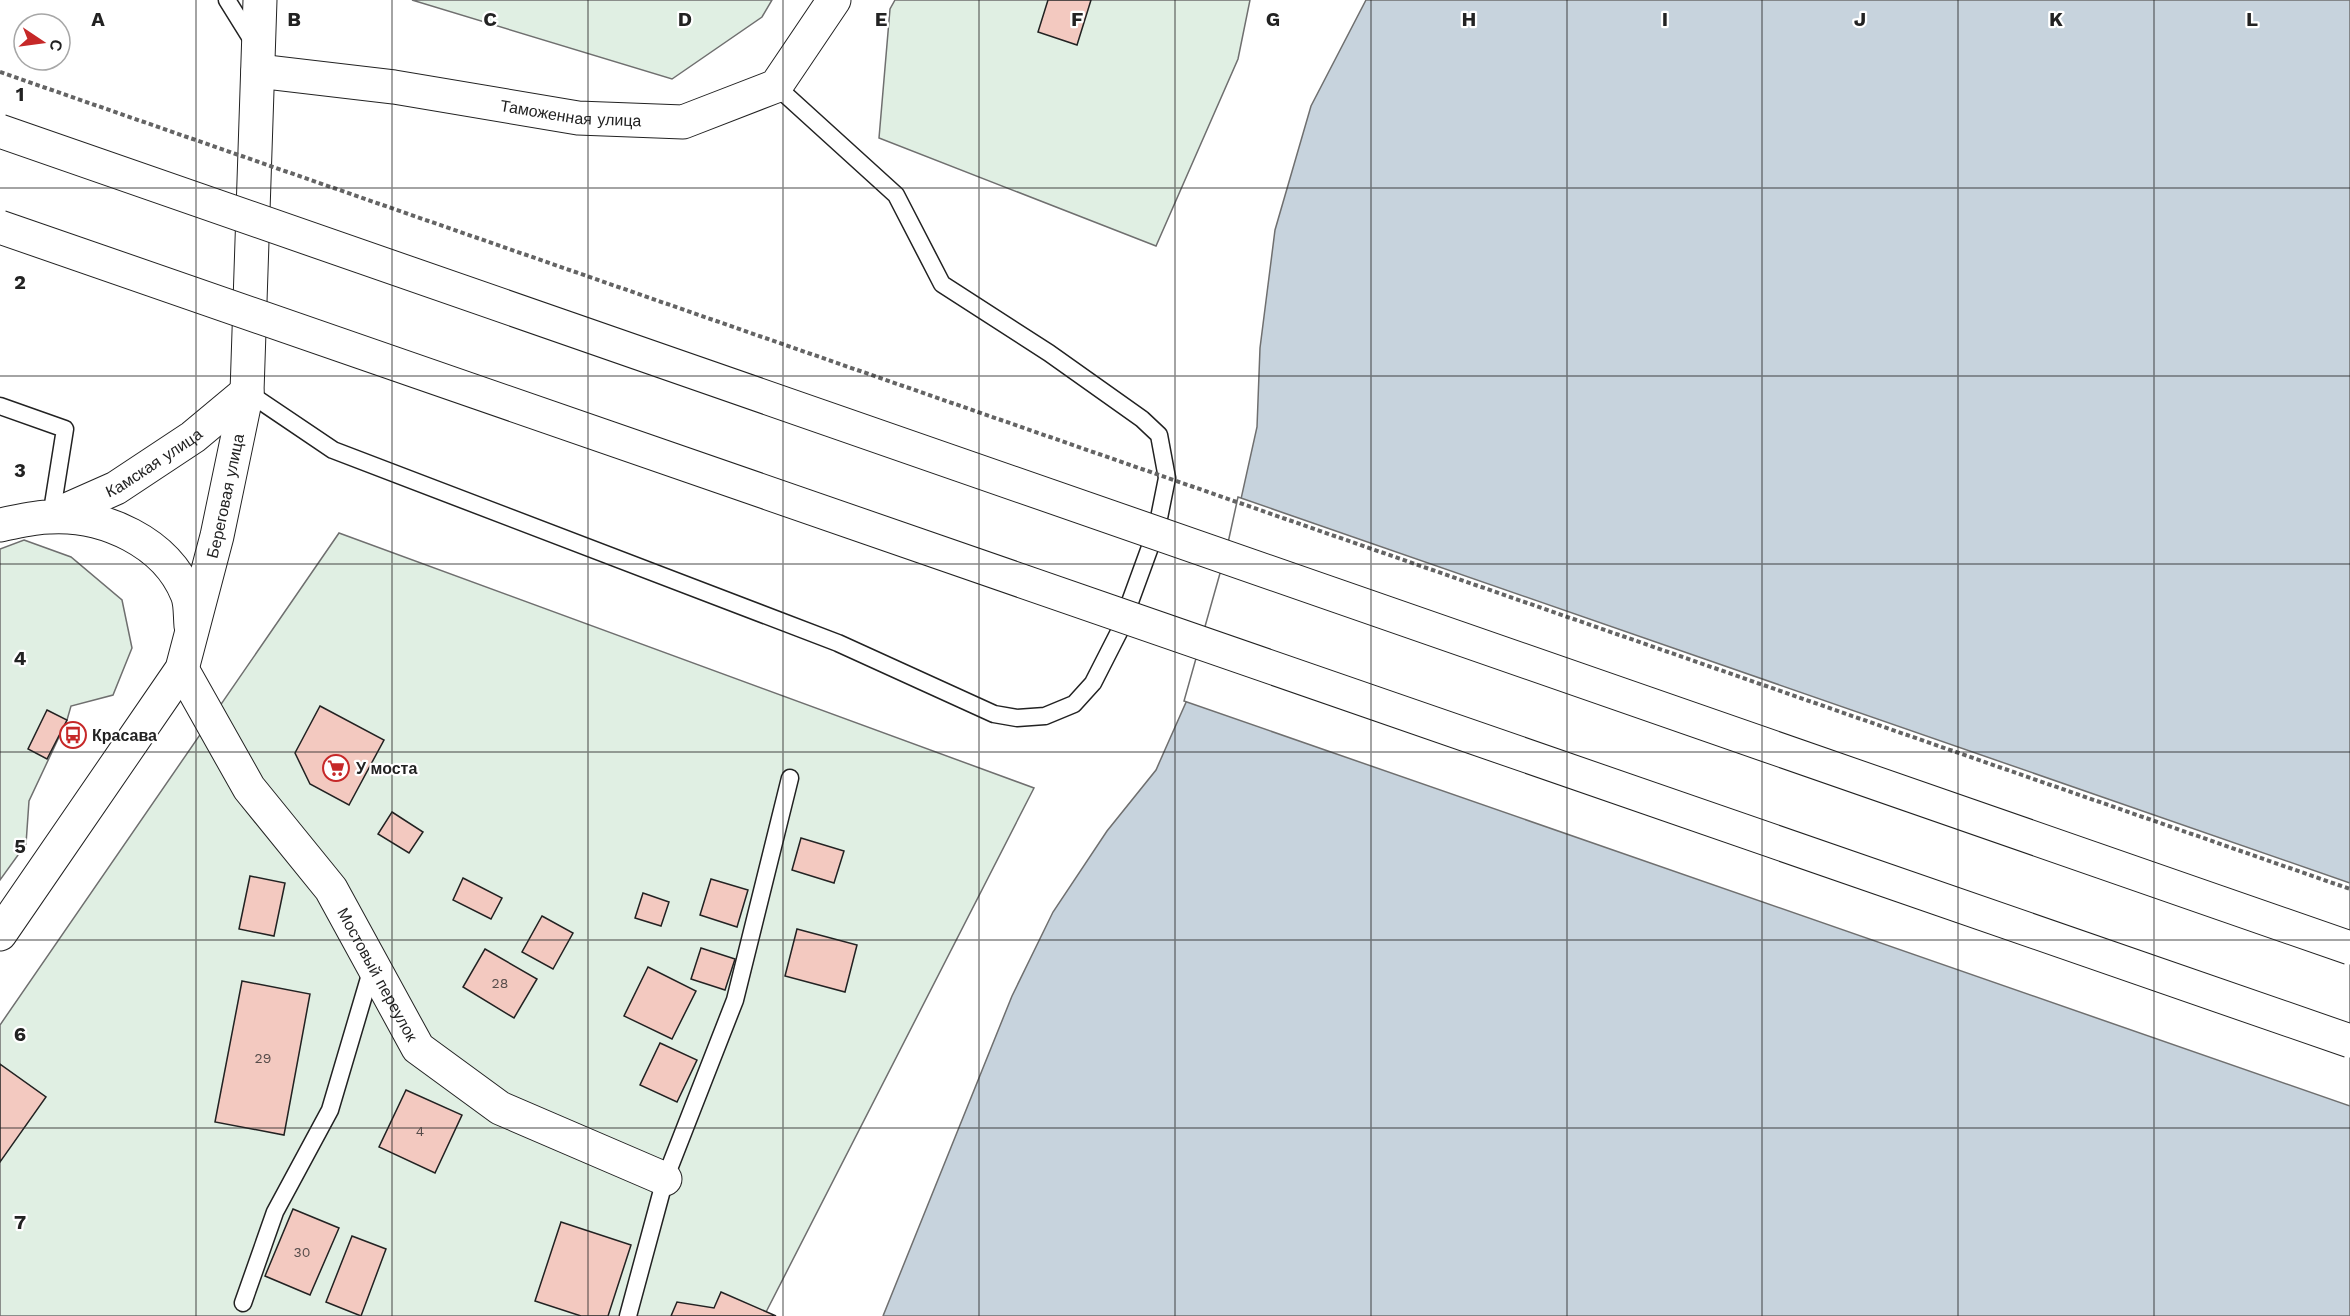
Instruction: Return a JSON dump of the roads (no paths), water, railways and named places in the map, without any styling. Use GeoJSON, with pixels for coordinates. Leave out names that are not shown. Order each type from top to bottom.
{"type":"FeatureCollection","features":[{"type":"Feature","properties":{"kind":"main road","name":"Береговая улица"},"geometry":{"type":"LineString","coordinates":[[0,934],[182,669],[192,634],[217,536],[247,392],[260,0]]}},
{"type":"Feature","properties":{"kind":"main road"},"geometry":{"type":"LineString","coordinates":[[777,86],[834,0]]}},
{"type":"Feature","properties":{"kind":"main road","name":"Таможенная улица"},"geometry":{"type":"LineString","coordinates":[[258,62],[578,118],[683,122],[777,86]]}},
{"type":"Feature","properties":{"kind":"main road"},"geometry":{"type":"LineString","coordinates":[[0,131],[2350,948]]}},
{"type":"Feature","properties":{"kind":"main road"},"geometry":{"type":"LineString","coordinates":[[0,227],[2350,1041]]}},
{"type":"Feature","properties":{"kind":"main road","name":"Камская улица"},"geometry":{"type":"LineString","coordinates":[[51,517],[116,488],[193,436],[247,392]]}},
{"type":"Feature","properties":{"kind":"main road","name":"Камская улица"},"geometry":{"type":"LineString","coordinates":[[0,525],[51,517],[94,520],[131,534],[175,571],[188,596],[192,634]]}},
{"type":"Feature","properties":{"kind":"main road","name":"Мостовый переулок"},"geometry":{"type":"LineString","coordinates":[[182,669],[249,789],[331,889],[418,1048],[500,1108],[665,1179]]}},
{"type":"Feature","properties":{"kind":"lane"},"geometry":{"type":"LineString","coordinates":[[227,0],[258,62]]}},
{"type":"Feature","properties":{"kind":"lane"},"geometry":{"type":"LineString","coordinates":[[247,392],[333,450],[838,643],[994,714],[1017,718],[1045,716],[1074,704],[1093,683],[1119,632],[1157,528],[1167,478],[1159,435],[1142,419],[1049,353],[942,284],[896,195],[777,86]]}},
{"type":"Feature","properties":{"kind":"lane"},"geometry":{"type":"LineString","coordinates":[[0,406],[65,429],[51,517]]}},
{"type":"Feature","properties":{"kind":"lane"},"geometry":{"type":"LineString","coordinates":[[628,1316],[665,1179],[735,1000],[790,778]]}},
{"type":"Feature","properties":{"kind":"lane"},"geometry":{"type":"LineString","coordinates":[[243,1303],[276,1212],[330,1110],[373,964]]}},
{"type":"Feature","properties":{"kind":"place","name":"Красава"},"geometry":{"type":"Point","coordinates":[73,735]}},
{"type":"Feature","properties":{"kind":"place","name":"У моста"},"geometry":{"type":"Point","coordinates":[336,768]}}]}
